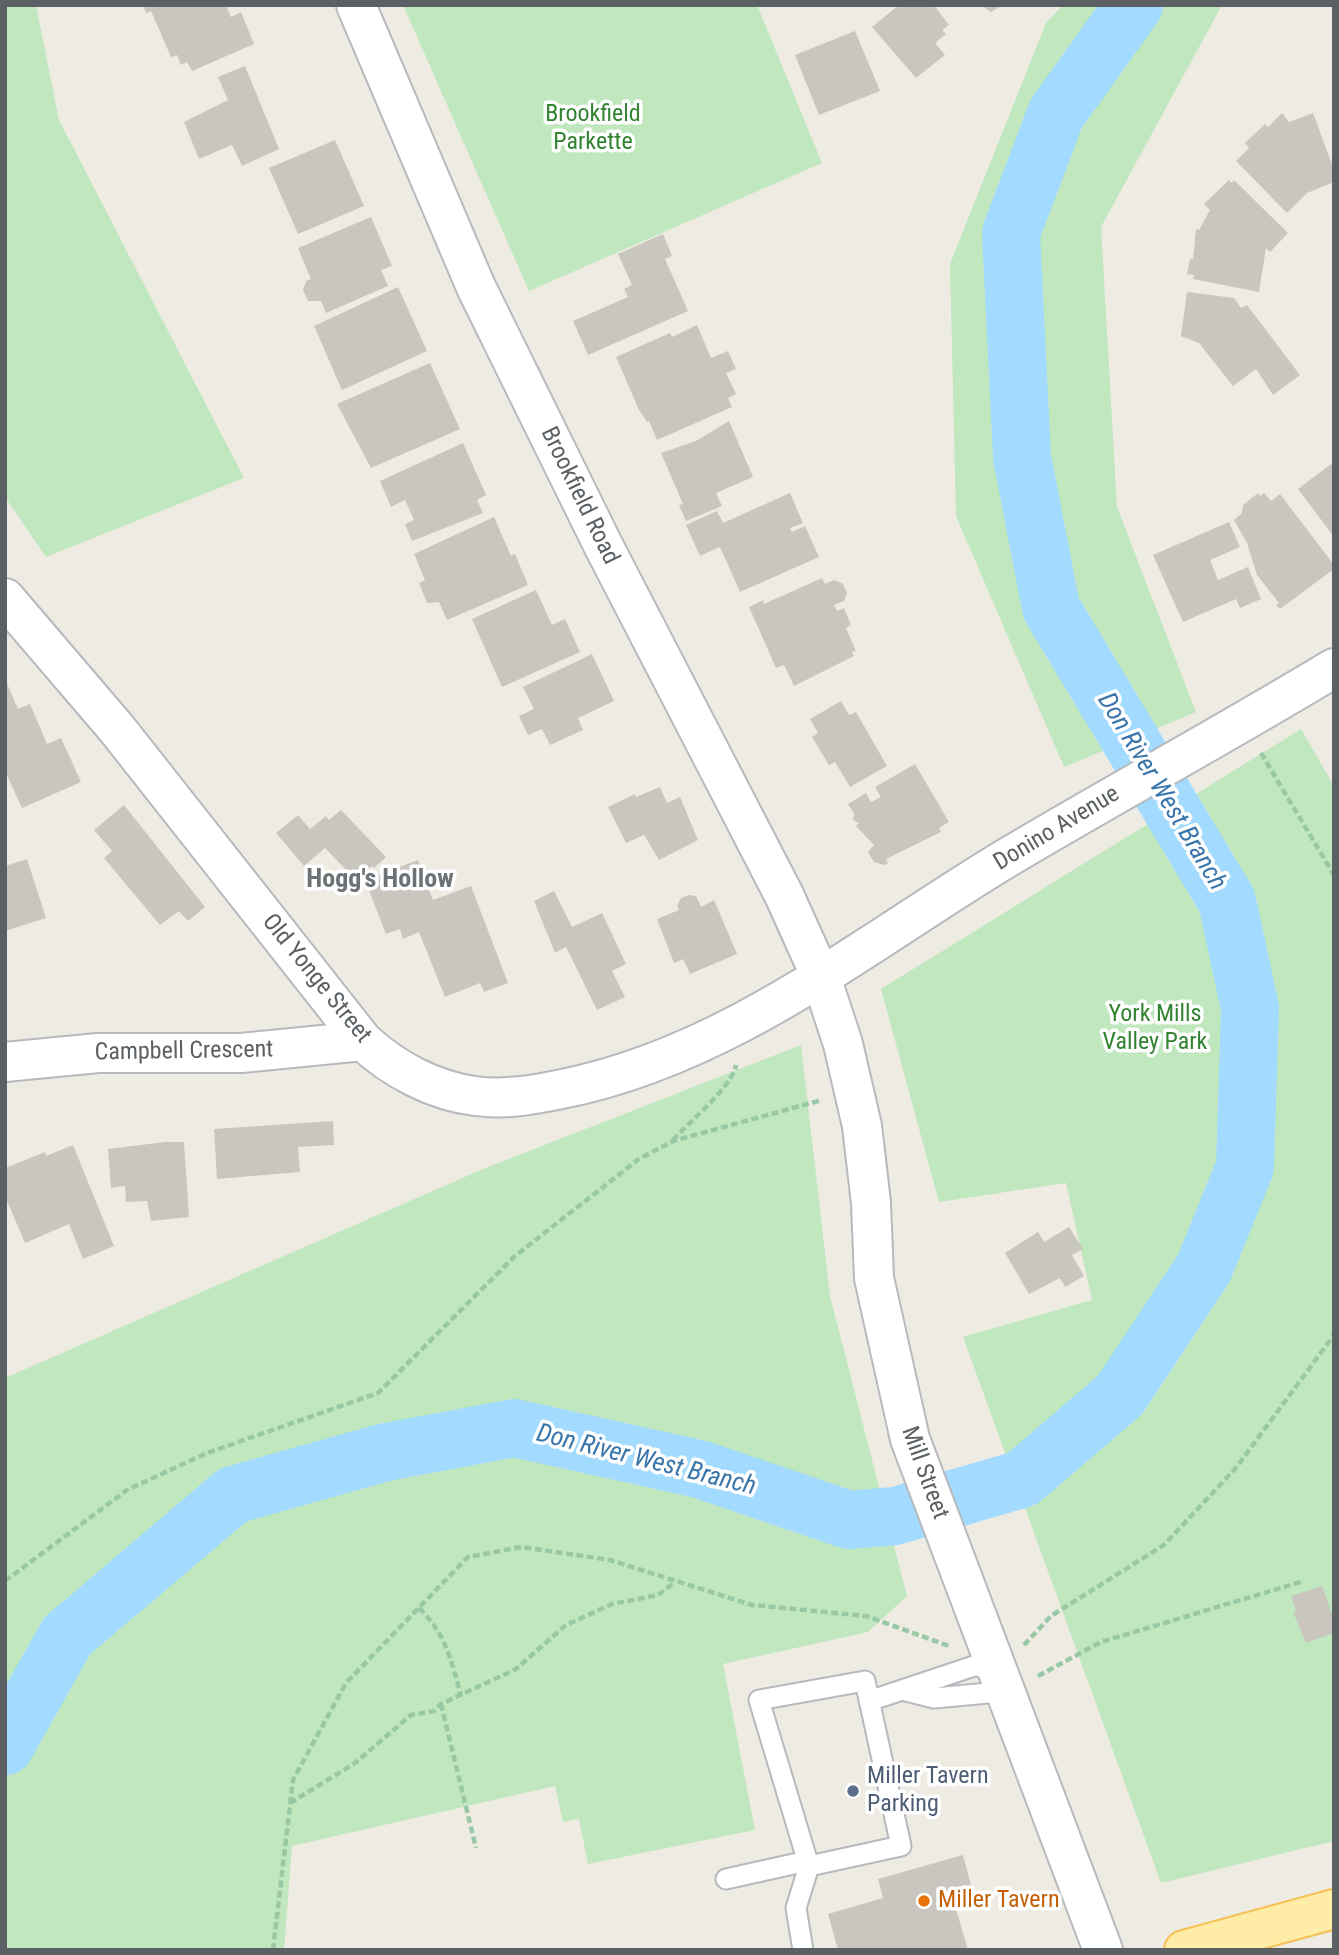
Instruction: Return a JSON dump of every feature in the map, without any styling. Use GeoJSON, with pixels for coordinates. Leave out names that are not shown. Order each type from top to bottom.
{"type":"FeatureCollection","features":[{"type":"Feature","properties":{"kind":"main road"},"geometry":{"type":"LineString","coordinates":[[1184,1950],[1334,1909]]}},
{"type":"Feature","properties":{"kind":"street","name":"Brookfield Road"},"geometry":{"type":"LineString","coordinates":[[356,5],[476,287],[603,545],[784,895],[821,977]]}},
{"type":"Feature","properties":{"kind":"street","name":"Old Yonge Street"},"geometry":{"type":"LineString","coordinates":[[5,598],[117,729],[363,1041],[410,1075],[443,1089],[496,1098],[526,1096],[582,1085],[665,1060],[701,1044],[821,977]]}},
{"type":"Feature","properties":{"kind":"street","name":"Donino Avenue"},"geometry":{"type":"LineString","coordinates":[[821,977],[967,883],[1113,794],[1243,723],[1334,668]]}},
{"type":"Feature","properties":{"kind":"street","name":"Mill Street"},"geometry":{"type":"LineString","coordinates":[[821,977],[855,1092],[867,1157],[874,1278],[910,1439],[972,1605],[1007,1667],[1103,1950]]}},
{"type":"Feature","properties":{"kind":"street","name":"Campbell Crescent"},"geometry":{"type":"LineString","coordinates":[[5,1062],[98,1053],[241,1053],[363,1041]]}},
{"type":"Feature","properties":{"kind":"lane"},"geometry":{"type":"LineString","coordinates":[[869,1701],[906,1691],[927,1679],[977,1665],[1007,1667]]}},
{"type":"Feature","properties":{"kind":"lane"},"geometry":{"type":"LineString","coordinates":[[906,1691],[934,1698],[988,1693],[1007,1667]]}},
{"type":"Feature","properties":{"kind":"lane"},"geometry":{"type":"LineString","coordinates":[[726,1879],[798,1863],[809,1866],[901,1846],[865,1681],[759,1700],[809,1866],[796,1908],[803,1950]]}},
{"type":"Feature","properties":{"kind":"path"},"geometry":{"type":"LineString","coordinates":[[1243,723],[1334,876]]}},
{"type":"Feature","properties":{"kind":"path"},"geometry":{"type":"LineString","coordinates":[[673,1141],[694,1116],[726,1086],[734,1073],[737,1058]]}},
{"type":"Feature","properties":{"kind":"path"},"geometry":{"type":"LineString","coordinates":[[5,1581],[127,1490],[207,1453],[378,1393],[514,1256],[639,1159],[673,1141],[855,1092]]}},
{"type":"Feature","properties":{"kind":"path"},"geometry":{"type":"LineString","coordinates":[[1007,1667],[1022,1646],[1051,1616],[1164,1545],[1235,1469],[1334,1335]]}},
{"type":"Feature","properties":{"kind":"path"},"geometry":{"type":"LineString","coordinates":[[273,1950],[293,1780],[346,1683],[468,1557],[521,1547],[610,1560],[752,1605],[866,1616],[1007,1667],[1101,1642],[1304,1581]]}},
{"type":"Feature","properties":{"kind":"path"},"geometry":{"type":"LineString","coordinates":[[290,1803],[355,1763],[411,1715],[434,1710],[441,1704],[516,1669],[566,1625],[612,1604],[658,1595],[676,1581]]}},
{"type":"Feature","properties":{"kind":"path"},"geometry":{"type":"LineString","coordinates":[[419,1608],[436,1625],[449,1649],[461,1696]]}},
{"type":"Feature","properties":{"kind":"path"},"geometry":{"type":"LineString","coordinates":[[441,1704],[476,1848]]}},
{"type":"Feature","properties":{"kind":"green space"},"geometry":{"type":"Polygon","coordinates":[[[5,5],[36,5],[59,120],[244,478],[46,557],[5,497],[5,5]]]}},
{"type":"Feature","properties":{"kind":"green space","name":"Brookfield Parkette"},"geometry":{"type":"Polygon","coordinates":[[[403,5],[757,5],[822,163],[529,291],[403,5]]]}},
{"type":"Feature","properties":{"kind":"green space"},"geometry":{"type":"Polygon","coordinates":[[[1063,5],[1222,5],[1101,227],[1117,507],[1196,712],[1064,767],[956,516],[950,264],[1046,23],[1063,5]]]}},
{"type":"Feature","properties":{"kind":"green space","name":"York Mills Valley Park"},"geometry":{"type":"Polygon","coordinates":[[[1301,729],[1334,786],[1334,1841],[1161,1883],[963,1337],[1092,1300],[1066,1183],[939,1202],[881,989],[1301,729]]]}},
{"type":"Feature","properties":{"kind":"green space"},"geometry":{"type":"Polygon","coordinates":[[[801,1045],[830,1296],[907,1596],[868,1632],[723,1664],[755,1830],[588,1864],[579,1819],[563,1822],[555,1786],[292,1846],[284,1950],[5,1950],[5,1378],[483,1169],[801,1045]]]}},
{"type":"Feature","properties":{"kind":"building"},"geometry":{"type":"Polygon","coordinates":[[[143,5],[226,5],[231,17],[241,12],[254,44],[192,71],[187,62],[181,65],[177,55],[171,57],[151,11],[146,13],[143,5]]]}},
{"type":"Feature","properties":{"kind":"building"},"geometry":{"type":"Polygon","coordinates":[[[899,5],[934,5],[949,25],[942,30],[946,34],[935,43],[945,55],[916,78],[872,27],[899,5]]]}},
{"type":"Feature","properties":{"kind":"building"},"geometry":{"type":"Polygon","coordinates":[[[981,5],[1003,5],[991,12],[981,5]]]}},
{"type":"Feature","properties":{"kind":"building"},"geometry":{"type":"Polygon","coordinates":[[[855,31],[880,91],[819,115],[795,55],[855,31]]]}},
{"type":"Feature","properties":{"kind":"building"},"geometry":{"type":"Polygon","coordinates":[[[245,66],[279,149],[242,166],[232,145],[199,159],[184,122],[228,100],[218,77],[245,66]]]}},
{"type":"Feature","properties":{"kind":"building"},"geometry":{"type":"Polygon","coordinates":[[[1282,113],[1289,122],[1313,113],[1334,170],[1334,182],[1307,193],[1287,213],[1236,161],[1249,148],[1245,143],[1265,124],[1268,127],[1282,113]]]}},
{"type":"Feature","properties":{"kind":"building"},"geometry":{"type":"Polygon","coordinates":[[[335,140],[364,206],[298,234],[269,168],[335,140]]]}},
{"type":"Feature","properties":{"kind":"building"},"geometry":{"type":"Polygon","coordinates":[[[1229,180],[1231,183],[1234,180],[1288,233],[1270,252],[1266,248],[1259,292],[1193,279],[1194,275],[1187,274],[1190,259],[1193,259],[1196,229],[1199,230],[1210,210],[1204,204],[1229,180]]]}},
{"type":"Feature","properties":{"kind":"building"},"geometry":{"type":"Polygon","coordinates":[[[371,217],[392,266],[381,270],[388,286],[326,313],[321,301],[308,301],[303,290],[306,281],[311,279],[298,248],[371,217]]]}},
{"type":"Feature","properties":{"kind":"building"},"geometry":{"type":"Polygon","coordinates":[[[663,234],[672,256],[665,259],[688,311],[588,355],[573,321],[628,297],[624,289],[632,285],[618,254],[663,234]]]}},
{"type":"Feature","properties":{"kind":"building"},"geometry":{"type":"Polygon","coordinates":[[[398,287],[427,351],[342,390],[314,326],[398,287]]]}},
{"type":"Feature","properties":{"kind":"building"},"geometry":{"type":"Polygon","coordinates":[[[1187,292],[1234,298],[1241,308],[1247,305],[1300,375],[1273,395],[1256,369],[1233,386],[1199,343],[1181,336],[1187,292]]]}},
{"type":"Feature","properties":{"kind":"building"},"geometry":{"type":"Polygon","coordinates":[[[697,325],[711,358],[728,351],[736,369],[726,373],[736,394],[728,398],[732,407],[657,440],[649,421],[647,422],[639,410],[616,357],[670,333],[672,337],[697,325]]]}},
{"type":"Feature","properties":{"kind":"building"},"geometry":{"type":"Polygon","coordinates":[[[430,363],[460,429],[371,468],[337,404],[430,363]]]}},
{"type":"Feature","properties":{"kind":"building"},"geometry":{"type":"Polygon","coordinates":[[[729,421],[753,477],[716,493],[722,506],[686,521],[679,505],[683,504],[661,453],[696,441],[729,421]]]}},
{"type":"Feature","properties":{"kind":"building"},"geometry":{"type":"Polygon","coordinates":[[[463,443],[486,495],[477,500],[483,513],[412,541],[405,524],[414,520],[405,500],[391,507],[380,481],[463,443]]]}},
{"type":"Feature","properties":{"kind":"building"},"geometry":{"type":"Polygon","coordinates":[[[1331,464],[1334,467],[1334,537],[1298,489],[1331,464]]]}},
{"type":"Feature","properties":{"kind":"building"},"geometry":{"type":"Polygon","coordinates":[[[790,493],[803,523],[790,528],[792,532],[805,526],[819,557],[740,592],[720,547],[700,556],[686,525],[717,511],[723,523],[790,493]]]}},
{"type":"Feature","properties":{"kind":"building"},"geometry":{"type":"Polygon","coordinates":[[[1258,493],[1260,496],[1264,493],[1271,501],[1280,494],[1334,565],[1334,569],[1280,609],[1276,605],[1279,603],[1257,575],[1247,543],[1234,520],[1242,513],[1243,505],[1258,493]]]}},
{"type":"Feature","properties":{"kind":"building"},"geometry":{"type":"Polygon","coordinates":[[[494,517],[511,556],[515,554],[528,585],[447,620],[439,602],[427,603],[419,583],[425,580],[414,554],[494,517]]]}},
{"type":"Feature","properties":{"kind":"building"},"geometry":{"type":"Polygon","coordinates":[[[1229,522],[1240,547],[1210,560],[1218,580],[1248,567],[1261,599],[1240,608],[1236,599],[1183,622],[1153,555],[1229,522]]]}},
{"type":"Feature","properties":{"kind":"building"},"geometry":{"type":"Polygon","coordinates":[[[822,578],[825,584],[834,580],[843,584],[847,593],[844,601],[834,605],[837,611],[844,608],[851,625],[846,628],[856,651],[852,652],[854,656],[794,686],[784,665],[776,668],[749,607],[763,600],[764,604],[822,578]]]}},
{"type":"Feature","properties":{"kind":"building"},"geometry":{"type":"Polygon","coordinates":[[[536,590],[552,625],[565,619],[580,652],[502,687],[472,619],[536,590]]]}},
{"type":"Feature","properties":{"kind":"building"},"geometry":{"type":"Polygon","coordinates":[[[592,654],[614,701],[578,718],[583,730],[550,745],[542,729],[528,735],[519,716],[534,709],[523,687],[592,654]]]}},
{"type":"Feature","properties":{"kind":"building"},"geometry":{"type":"Polygon","coordinates":[[[5,679],[18,709],[30,704],[47,744],[61,738],[81,782],[22,808],[5,771],[5,679]]]}},
{"type":"Feature","properties":{"kind":"building"},"geometry":{"type":"Polygon","coordinates":[[[841,701],[849,715],[856,712],[887,766],[850,787],[835,762],[829,765],[812,737],[818,733],[810,719],[841,701]]]}},
{"type":"Feature","properties":{"kind":"building"},"geometry":{"type":"Polygon","coordinates":[[[915,764],[949,822],[939,828],[941,832],[886,859],[888,863],[884,865],[874,862],[868,852],[874,845],[856,826],[859,823],[853,820],[854,814],[848,804],[866,793],[871,802],[881,797],[875,787],[915,764]]]}},
{"type":"Feature","properties":{"kind":"building"},"geometry":{"type":"Polygon","coordinates":[[[660,787],[667,803],[680,797],[698,840],[659,860],[644,835],[626,843],[608,807],[635,794],[636,797],[660,787]]]}},
{"type":"Feature","properties":{"kind":"building"},"geometry":{"type":"Polygon","coordinates":[[[124,805],[205,907],[188,921],[179,911],[160,925],[104,858],[112,851],[94,830],[124,805]]]}},
{"type":"Feature","properties":{"kind":"building"},"geometry":{"type":"Polygon","coordinates":[[[341,810],[386,857],[362,874],[360,871],[353,877],[325,848],[304,866],[276,833],[298,815],[310,829],[326,816],[329,820],[341,810]]]}},
{"type":"Feature","properties":{"kind":"building"},"geometry":{"type":"Polygon","coordinates":[[[27,859],[46,918],[5,931],[5,866],[27,859]]]}},
{"type":"Feature","properties":{"kind":"building"},"geometry":{"type":"Polygon","coordinates":[[[418,860],[433,900],[471,886],[508,983],[484,992],[480,983],[445,997],[419,932],[403,939],[400,929],[386,934],[365,880],[418,860]]]}},
{"type":"Feature","properties":{"kind":"building"},"geometry":{"type":"Polygon","coordinates":[[[554,891],[572,927],[602,913],[626,964],[612,971],[625,997],[597,1010],[566,947],[555,953],[534,901],[554,891]]]}},
{"type":"Feature","properties":{"kind":"building"},"geometry":{"type":"Polygon","coordinates":[[[696,896],[701,907],[714,900],[737,954],[690,974],[683,959],[674,963],[657,919],[679,910],[677,906],[681,898],[696,896]]]}},
{"type":"Feature","properties":{"kind":"building"},"geometry":{"type":"Polygon","coordinates":[[[333,1121],[334,1145],[298,1147],[300,1172],[217,1179],[214,1129],[333,1121]]]}},
{"type":"Feature","properties":{"kind":"building"},"geometry":{"type":"Polygon","coordinates":[[[184,1142],[189,1217],[151,1221],[147,1201],[126,1202],[125,1186],[111,1188],[108,1149],[184,1142]]]}},
{"type":"Feature","properties":{"kind":"building"},"geometry":{"type":"Polygon","coordinates":[[[73,1145],[114,1246],[83,1259],[69,1224],[25,1243],[5,1196],[5,1168],[45,1152],[46,1156],[73,1145]]]}},
{"type":"Feature","properties":{"kind":"building"},"geometry":{"type":"Polygon","coordinates":[[[1069,1227],[1083,1249],[1072,1255],[1084,1276],[1065,1287],[1060,1278],[1029,1294],[1005,1253],[1038,1232],[1044,1242],[1069,1227]]]}},
{"type":"Feature","properties":{"kind":"building"},"geometry":{"type":"Polygon","coordinates":[[[1322,1586],[1334,1621],[1334,1633],[1306,1643],[1293,1612],[1296,1611],[1291,1596],[1322,1586]]]}},
{"type":"Feature","properties":{"kind":"building","name":"Miller Tavern"},"geometry":{"type":"Polygon","coordinates":[[[963,1855],[976,1904],[956,1909],[968,1950],[838,1950],[828,1914],[883,1898],[878,1879],[963,1855]]]}},
{"type":"Feature","properties":{"kind":"waterway","name":"Don River West Branch"},"geometry":{"type":"LineString","coordinates":[[5,1746],[67,1636],[233,1495],[386,1452],[514,1428],[699,1469],[849,1520],[895,1516],[1022,1479],[1120,1395],[1204,1268],[1245,1167],[1250,1008],[1227,901],[1051,608],[1022,457],[1011,233],[1056,114],[1134,5]]}},
{"type":"Feature","properties":{"kind":"place","name":"Miller Tavern Parking"},"geometry":{"type":"Point","coordinates":[853,1791]}},
{"type":"Feature","properties":{"kind":"place","name":"Miller Tavern"},"geometry":{"type":"Point","coordinates":[924,1901]}},
{"type":"Feature","properties":{"kind":"district","name":"Hogg's Hollow"},"geometry":{"type":"Point","coordinates":[380,880]}}]}
